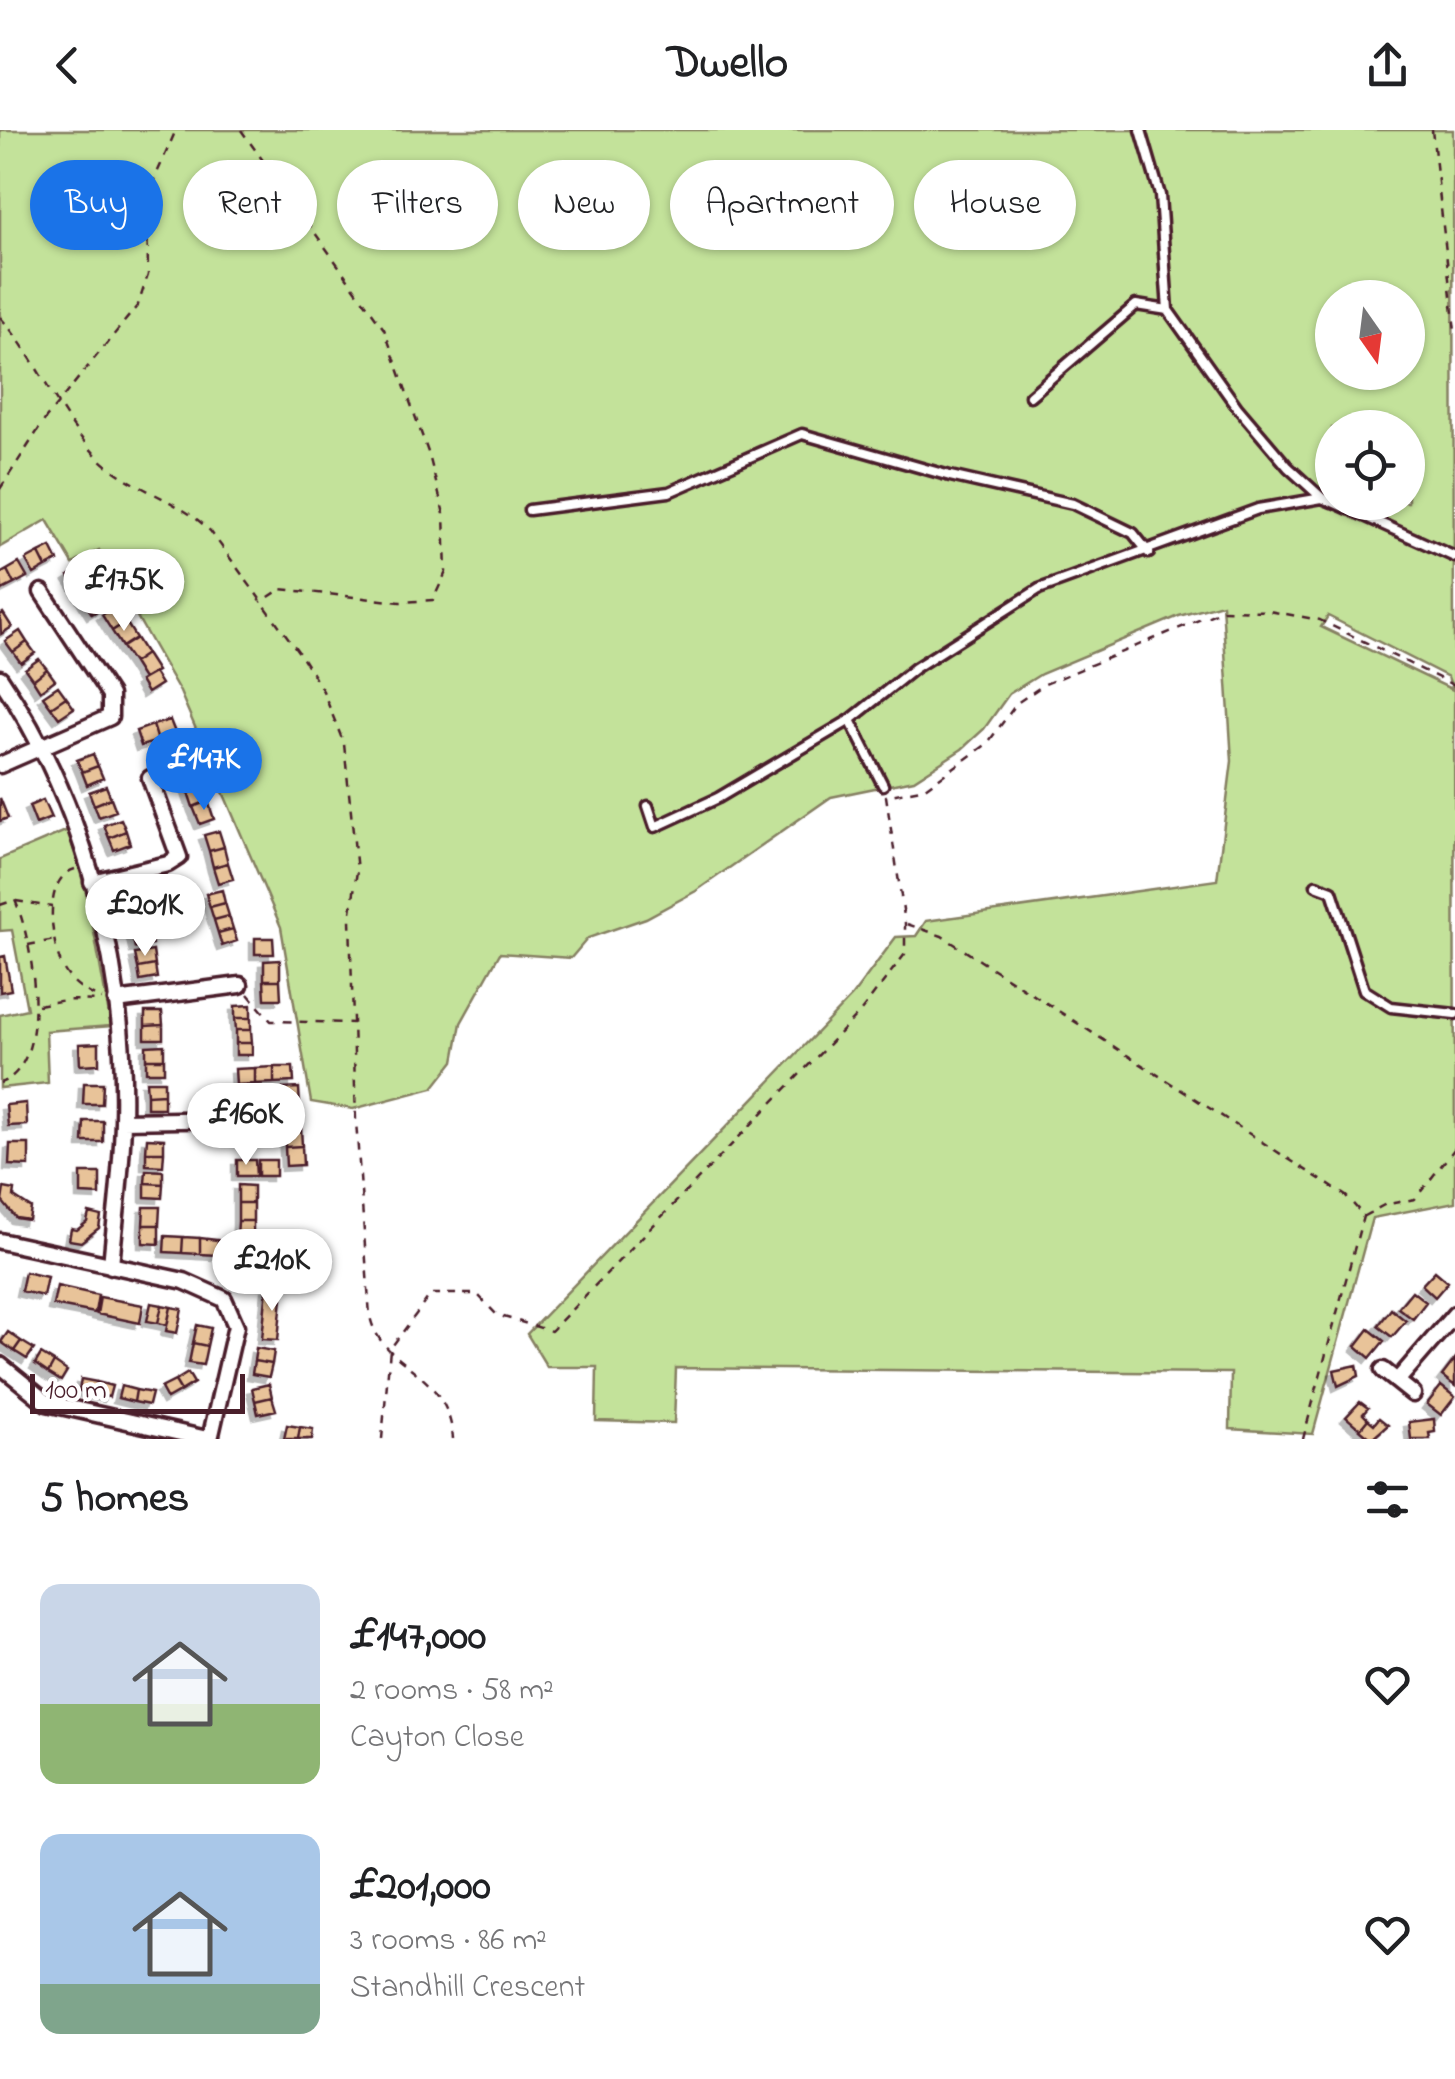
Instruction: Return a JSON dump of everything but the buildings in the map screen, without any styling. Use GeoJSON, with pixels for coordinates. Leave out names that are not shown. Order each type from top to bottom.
{"type":"FeatureCollection","features":[{"type":"Feature","properties":{"kind":"street"},"geometry":{"type":"LineString","coordinates":[[0,766],[110,717],[110,696],[42,592]]}},
{"type":"Feature","properties":{"kind":"street"},"geometry":{"type":"LineString","coordinates":[[0,678],[42,748],[70,807],[92,882],[116,1001],[123,1121],[111,1266]]}},
{"type":"Feature","properties":{"kind":"street"},"geometry":{"type":"LineString","coordinates":[[92,882],[168,864],[179,857],[150,778]]}},
{"type":"Feature","properties":{"kind":"street"},"geometry":{"type":"LineString","coordinates":[[116,1001],[240,985]]}},
{"type":"Feature","properties":{"kind":"street"},"geometry":{"type":"LineString","coordinates":[[123,1121],[236,1118]]}},
{"type":"Feature","properties":{"kind":"street"},"geometry":{"type":"LineString","coordinates":[[0,1241],[184,1281],[224,1300],[236,1326],[209,1439],[48,1403],[0,1365]]}},
{"type":"Feature","properties":{"kind":"street"},"geometry":{"type":"LineString","coordinates":[[1397,1380],[1455,1314]]}},
{"type":"Feature","properties":{"kind":"street"},"geometry":{"type":"LineString","coordinates":[[1384,1370],[1413,1394]]}},
{"type":"Feature","properties":{"kind":"lane"},"geometry":{"type":"LineString","coordinates":[[1141,130],[1160,195],[1168,310],[1238,408],[1288,467],[1315,492]]}},
{"type":"Feature","properties":{"kind":"lane"},"geometry":{"type":"LineString","coordinates":[[1030,396],[1136,305],[1168,310]]}},
{"type":"Feature","properties":{"kind":"lane"},"geometry":{"type":"LineString","coordinates":[[529,510],[670,492],[802,434],[950,476],[1073,504],[1133,533],[1149,552]]}},
{"type":"Feature","properties":{"kind":"lane"},"geometry":{"type":"LineString","coordinates":[[648,806],[655,827],[718,798],[850,720],[915,668],[1039,589],[1258,509],[1315,499]]}},
{"type":"Feature","properties":{"kind":"lane"},"geometry":{"type":"LineString","coordinates":[[1373,520],[1455,557]]}},
{"type":"Feature","properties":{"kind":"lane"},"geometry":{"type":"LineString","coordinates":[[850,720],[883,786]]}},
{"type":"Feature","properties":{"kind":"lane"},"geometry":{"type":"LineString","coordinates":[[1316,885],[1332,891],[1364,990],[1392,1007],[1455,1014]]}},
{"type":"Feature","properties":{"kind":"path"},"geometry":{"type":"LineString","coordinates":[[0,489],[60,401],[138,304],[148,276],[148,196],[176,130]]}},
{"type":"Feature","properties":{"kind":"path"},"geometry":{"type":"LineString","coordinates":[[241,130],[384,329],[429,455],[444,514],[446,572],[433,600],[400,602],[281,589],[260,602]]}},
{"type":"Feature","properties":{"kind":"path"},"geometry":{"type":"LineString","coordinates":[[1432,130],[1455,331]]}},
{"type":"Feature","properties":{"kind":"path"},"geometry":{"type":"LineString","coordinates":[[0,316],[96,455],[138,489],[193,513],[322,691],[344,744],[357,870],[350,919],[356,1121],[370,1316],[374,1334],[433,1384],[452,1416],[454,1439]]}},
{"type":"Feature","properties":{"kind":"path"},"geometry":{"type":"LineString","coordinates":[[382,1439],[390,1349],[431,1294],[476,1294],[497,1314],[551,1330],[861,1012],[905,954],[905,923],[886,796],[925,788],[972,756],[987,744],[1017,703],[1044,684],[1223,610],[1269,611],[1320,620],[1455,686]]}},
{"type":"Feature","properties":{"kind":"path"},"geometry":{"type":"LineString","coordinates":[[35,1006],[65,1000],[108,1001],[90,994],[70,978],[56,940],[53,907],[60,878],[88,866]]}},
{"type":"Feature","properties":{"kind":"path"},"geometry":{"type":"LineString","coordinates":[[0,905],[14,900],[53,907]]}},
{"type":"Feature","properties":{"kind":"path"},"geometry":{"type":"LineString","coordinates":[[0,1083],[18,1074],[29,1051],[35,1006],[14,900]]}},
{"type":"Feature","properties":{"kind":"path"},"geometry":{"type":"LineString","coordinates":[[905,923],[958,946],[1346,1196],[1364,1216]]}},
{"type":"Feature","properties":{"kind":"path"},"geometry":{"type":"LineString","coordinates":[[26,946],[56,940]]}},
{"type":"Feature","properties":{"kind":"path"},"geometry":{"type":"LineString","coordinates":[[240,985],[271,1021],[354,1024]]}},
{"type":"Feature","properties":{"kind":"path"},"geometry":{"type":"LineString","coordinates":[[1364,1216],[1384,1205],[1415,1199],[1455,1148]]}},
{"type":"Feature","properties":{"kind":"path"},"geometry":{"type":"LineString","coordinates":[[1303,1439],[1365,1209]]}},
{"type":"Feature","properties":{"kind":"green space"},"geometry":{"type":"Polygon","coordinates":[[[0,130],[1453,130],[1455,1202],[1372,1218],[1313,1434],[1230,1429],[1231,1373],[676,1368],[674,1423],[596,1421],[597,1367],[547,1367],[527,1334],[852,996],[896,937],[916,936],[926,921],[1217,880],[1232,761],[1222,604],[1179,616],[1041,674],[1009,694],[984,729],[962,749],[914,780],[831,797],[696,891],[646,918],[588,938],[571,958],[500,953],[461,1023],[454,1061],[433,1088],[353,1109],[311,1102],[281,927],[180,692],[99,550],[73,564],[47,520],[0,547],[0,130]],[[1328,616],[1321,627],[1453,690],[1448,677],[1328,616]]]}},
{"type":"Feature","properties":{"kind":"green space"},"geometry":{"type":"Polygon","coordinates":[[[68,830],[88,899],[111,1026],[46,1031],[48,1083],[0,1088],[0,1015],[27,1009],[12,930],[0,931],[0,859],[68,830]]]}}]}
